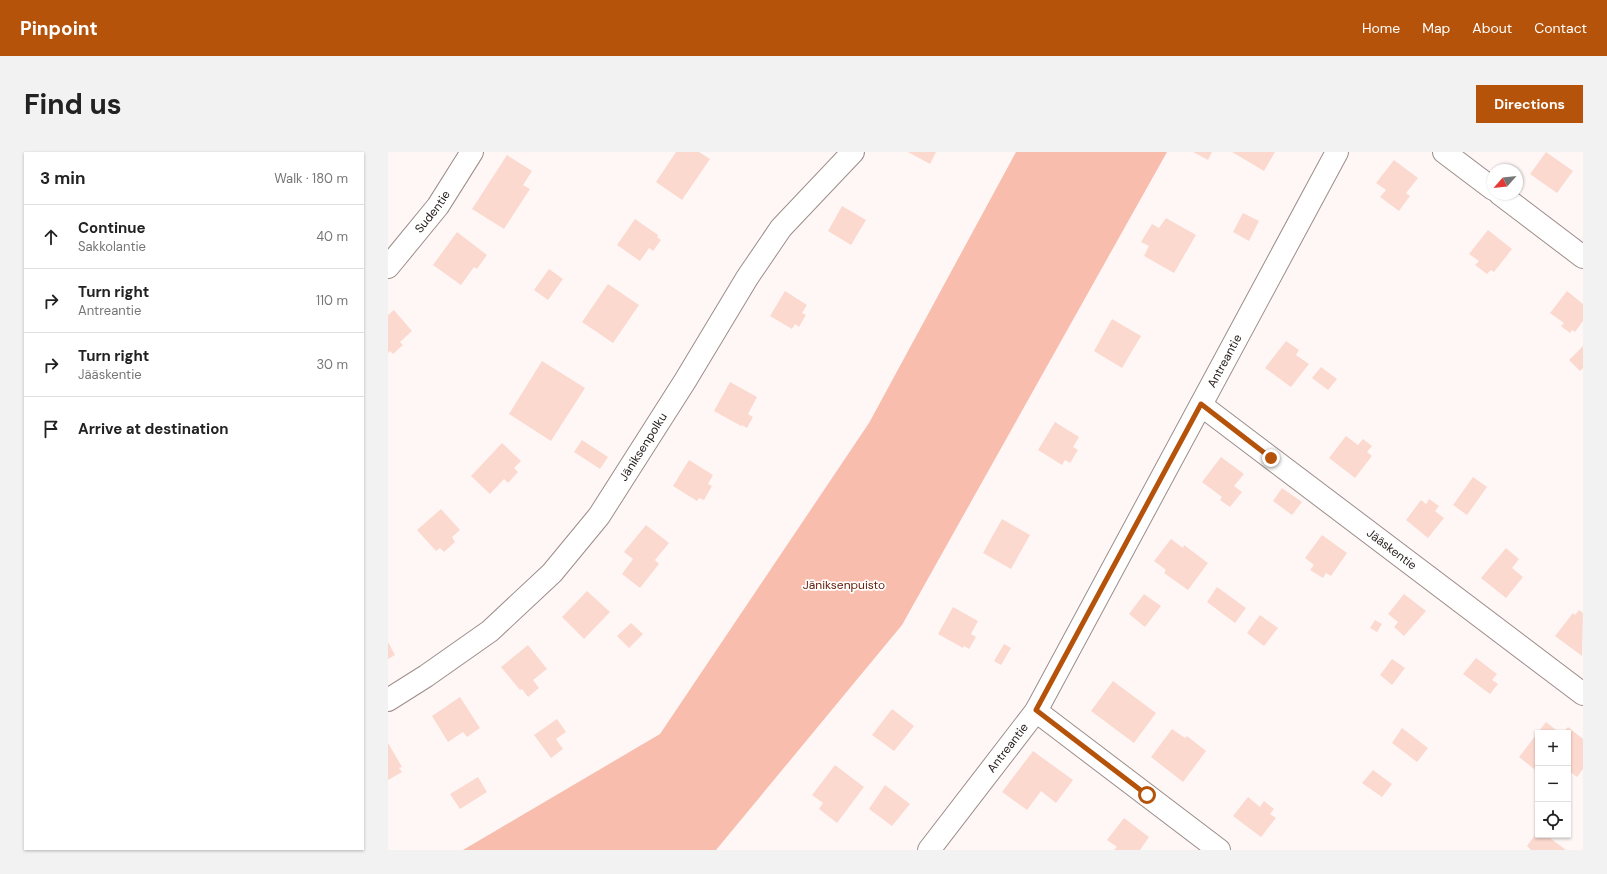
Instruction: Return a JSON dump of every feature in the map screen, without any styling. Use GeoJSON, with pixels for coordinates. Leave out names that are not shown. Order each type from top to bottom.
{"type":"FeatureCollection","features":[{"type":"Feature","properties":{"kind":"street","name":"Sudentie"},"geometry":{"type":"LineString","coordinates":[[388,267],[438,206],[472,152]]}},
{"type":"Feature","properties":{"kind":"street","name":"Jäniksenpolku"},"geometry":{"type":"LineString","coordinates":[[388,700],[426,676],[490,631],[552,573],[599,516],[685,381],[747,278],[781,228],[853,152]]}},
{"type":"Feature","properties":{"kind":"street","name":"Antreantie"},"geometry":{"type":"LineString","coordinates":[[929,850],[1036,710],[1337,152]]}},
{"type":"Feature","properties":{"kind":"street"},"geometry":{"type":"LineString","coordinates":[[1444,152],[1487,184]]}},
{"type":"Feature","properties":{"kind":"street"},"geometry":{"type":"LineString","coordinates":[[1508,200],[1583,257]]}},
{"type":"Feature","properties":{"kind":"street","name":"Jääskentie"},"geometry":{"type":"LineString","coordinates":[[1201,404],[1583,694]]}},
{"type":"Feature","properties":{"kind":"street"},"geometry":{"type":"LineString","coordinates":[[1036,710],[1219,850]]}},
{"type":"Feature","properties":{"kind":"green space","name":"Jäniksenpuisto"},"geometry":{"type":"Polygon","coordinates":[[[1016,152],[1167,152],[902,625],[716,850],[463,850],[660,734],[869,423],[1016,152]]]}},
{"type":"Feature","properties":{"kind":"building"},"geometry":{"type":"Polygon","coordinates":[[[676,152],[699,152],[710,159],[682,200],[656,182],[676,152]]]}},
{"type":"Feature","properties":{"kind":"building"},"geometry":{"type":"Polygon","coordinates":[[[908,152],[936,152],[930,164],[908,152]]]}},
{"type":"Feature","properties":{"kind":"building"},"geometry":{"type":"Polygon","coordinates":[[[1193,152],[1212,152],[1208,160],[1193,152]]]}},
{"type":"Feature","properties":{"kind":"building"},"geometry":{"type":"Polygon","coordinates":[[[1232,152],[1275,152],[1264,171],[1232,152]]]}},
{"type":"Feature","properties":{"kind":"building"},"geometry":{"type":"Polygon","coordinates":[[[1546,152],[1573,171],[1557,193],[1530,174],[1546,152]]]}},
{"type":"Feature","properties":{"kind":"building"},"geometry":{"type":"Polygon","coordinates":[[[507,155],[532,171],[523,185],[530,189],[504,229],[472,209],[507,155]]]}},
{"type":"Feature","properties":{"kind":"building"},"geometry":{"type":"Polygon","coordinates":[[[1394,160],[1418,178],[1406,193],[1410,196],[1399,211],[1380,197],[1386,190],[1376,183],[1394,160]]]}},
{"type":"Feature","properties":{"kind":"building"},"geometry":{"type":"Polygon","coordinates":[[[842,206],[866,220],[851,245],[828,231],[842,206]]]}},
{"type":"Feature","properties":{"kind":"building"},"geometry":{"type":"Polygon","coordinates":[[[1243,213],[1259,221],[1249,241],[1233,232],[1243,213]]]}},
{"type":"Feature","properties":{"kind":"building"},"geometry":{"type":"Polygon","coordinates":[[[1166,218],[1196,235],[1174,273],[1144,256],[1149,246],[1141,242],[1152,224],[1159,228],[1166,218]]]}},
{"type":"Feature","properties":{"kind":"building"},"geometry":{"type":"Polygon","coordinates":[[[635,219],[658,235],[657,237],[661,240],[653,251],[649,248],[640,261],[617,245],[635,219]]]}},
{"type":"Feature","properties":{"kind":"building"},"geometry":{"type":"Polygon","coordinates":[[[1488,230],[1512,249],[1494,272],[1491,270],[1487,274],[1475,265],[1479,261],[1469,254],[1488,230]]]}},
{"type":"Feature","properties":{"kind":"building"},"geometry":{"type":"Polygon","coordinates":[[[457,232],[487,255],[477,269],[474,267],[461,285],[433,265],[457,232]]]}},
{"type":"Feature","properties":{"kind":"building"},"geometry":{"type":"Polygon","coordinates":[[[549,269],[563,279],[548,300],[534,290],[549,269]]]}},
{"type":"Feature","properties":{"kind":"building"},"geometry":{"type":"Polygon","coordinates":[[[608,284],[639,305],[613,343],[582,322],[608,284]]]}},
{"type":"Feature","properties":{"kind":"building"},"geometry":{"type":"Polygon","coordinates":[[[785,291],[807,305],[802,313],[806,315],[799,327],[795,324],[792,329],[770,316],[785,291]]]}},
{"type":"Feature","properties":{"kind":"building"},"geometry":{"type":"Polygon","coordinates":[[[1567,291],[1583,304],[1583,321],[1575,332],[1572,330],[1570,333],[1561,326],[1564,323],[1550,313],[1567,291]]]}},
{"type":"Feature","properties":{"kind":"building"},"geometry":{"type":"Polygon","coordinates":[[[394,310],[412,331],[400,342],[403,345],[393,354],[390,351],[388,353],[388,315],[394,310]]]}},
{"type":"Feature","properties":{"kind":"building"},"geometry":{"type":"Polygon","coordinates":[[[1112,319],[1141,336],[1122,368],[1094,351],[1112,319]]]}},
{"type":"Feature","properties":{"kind":"building"},"geometry":{"type":"Polygon","coordinates":[[[1286,341],[1299,350],[1296,355],[1309,364],[1291,387],[1265,368],[1286,341]]]}},
{"type":"Feature","properties":{"kind":"building"},"geometry":{"type":"Polygon","coordinates":[[[1583,346],[1583,368],[1580,371],[1569,360],[1583,346]]]}},
{"type":"Feature","properties":{"kind":"building"},"geometry":{"type":"Polygon","coordinates":[[[542,361],[585,388],[551,441],[509,414],[542,361]]]}},
{"type":"Feature","properties":{"kind":"building"},"geometry":{"type":"Polygon","coordinates":[[[1321,367],[1337,379],[1328,390],[1312,378],[1321,367]]]}},
{"type":"Feature","properties":{"kind":"building"},"geometry":{"type":"Polygon","coordinates":[[[730,382],[757,397],[748,414],[753,417],[747,428],[714,411],[730,382]]]}},
{"type":"Feature","properties":{"kind":"building"},"geometry":{"type":"Polygon","coordinates":[[[1055,422],[1079,437],[1073,447],[1078,450],[1070,463],[1065,460],[1062,465],[1038,450],[1055,422]]]}},
{"type":"Feature","properties":{"kind":"building"},"geometry":{"type":"Polygon","coordinates":[[[1346,436],[1358,445],[1363,439],[1372,446],[1367,452],[1372,456],[1355,478],[1329,458],[1346,436]]]}},
{"type":"Feature","properties":{"kind":"building"},"geometry":{"type":"Polygon","coordinates":[[[582,440],[608,457],[600,469],[574,452],[582,440]]]}},
{"type":"Feature","properties":{"kind":"building"},"geometry":{"type":"Polygon","coordinates":[[[502,443],[521,461],[514,468],[518,472],[508,483],[504,479],[490,494],[471,476],[502,443]]]}},
{"type":"Feature","properties":{"kind":"building"},"geometry":{"type":"Polygon","coordinates":[[[1221,457],[1244,474],[1234,486],[1242,492],[1230,507],[1220,500],[1222,497],[1202,482],[1221,457]]]}},
{"type":"Feature","properties":{"kind":"building"},"geometry":{"type":"Polygon","coordinates":[[[689,460],[713,475],[708,484],[712,486],[704,500],[699,498],[697,501],[673,486],[689,460]]]}},
{"type":"Feature","properties":{"kind":"building"},"geometry":{"type":"Polygon","coordinates":[[[1473,477],[1487,487],[1467,515],[1453,505],[1473,477]]]}},
{"type":"Feature","properties":{"kind":"building"},"geometry":{"type":"Polygon","coordinates":[[[1282,488],[1302,502],[1292,515],[1273,501],[1282,488]]]}},
{"type":"Feature","properties":{"kind":"building"},"geometry":{"type":"Polygon","coordinates":[[[1429,499],[1439,506],[1435,511],[1444,518],[1428,538],[1406,520],[1421,500],[1426,504],[1429,499]]]}},
{"type":"Feature","properties":{"kind":"building"},"geometry":{"type":"Polygon","coordinates":[[[441,509],[460,530],[452,537],[455,542],[444,552],[440,548],[436,551],[417,530],[441,509]]]}},
{"type":"Feature","properties":{"kind":"building"},"geometry":{"type":"Polygon","coordinates":[[[1002,519],[1030,535],[1011,569],[983,553],[1002,519]]]}},
{"type":"Feature","properties":{"kind":"building"},"geometry":{"type":"Polygon","coordinates":[[[646,525],[669,543],[655,560],[659,564],[640,588],[622,574],[633,559],[624,552],[646,525]]]}},
{"type":"Feature","properties":{"kind":"building"},"geometry":{"type":"Polygon","coordinates":[[[1322,535],[1347,553],[1331,576],[1326,573],[1323,578],[1310,570],[1314,565],[1305,558],[1322,535]]]}},
{"type":"Feature","properties":{"kind":"building"},"geometry":{"type":"Polygon","coordinates":[[[1171,539],[1183,548],[1184,545],[1208,563],[1188,590],[1164,573],[1166,570],[1154,561],[1171,539]]]}},
{"type":"Feature","properties":{"kind":"building"},"geometry":{"type":"Polygon","coordinates":[[[1506,548],[1519,559],[1512,568],[1523,577],[1506,598],[1481,578],[1506,548]]]}},
{"type":"Feature","properties":{"kind":"building"},"geometry":{"type":"Polygon","coordinates":[[[1217,587],[1246,608],[1235,623],[1207,602],[1217,587]]]}},
{"type":"Feature","properties":{"kind":"building"},"geometry":{"type":"Polygon","coordinates":[[[587,591],[610,612],[584,639],[562,617],[587,591]]]}},
{"type":"Feature","properties":{"kind":"building"},"geometry":{"type":"Polygon","coordinates":[[[1144,594],[1161,606],[1145,627],[1129,614],[1144,594]]]}},
{"type":"Feature","properties":{"kind":"building"},"geometry":{"type":"Polygon","coordinates":[[[1404,594],[1426,611],[1404,636],[1394,627],[1398,622],[1388,614],[1404,594]]]}},
{"type":"Feature","properties":{"kind":"building"},"geometry":{"type":"Polygon","coordinates":[[[953,607],[978,621],[971,634],[976,637],[969,649],[964,646],[963,648],[938,634],[953,607]]]}},
{"type":"Feature","properties":{"kind":"building"},"geometry":{"type":"Polygon","coordinates":[[[1579,610],[1583,613],[1582,656],[1555,636],[1573,613],[1575,615],[1579,610]]]}},
{"type":"Feature","properties":{"kind":"building"},"geometry":{"type":"Polygon","coordinates":[[[1260,615],[1278,628],[1264,646],[1247,633],[1260,615]]]}},
{"type":"Feature","properties":{"kind":"building"},"geometry":{"type":"Polygon","coordinates":[[[1375,620],[1382,624],[1377,632],[1370,628],[1375,620]]]}},
{"type":"Feature","properties":{"kind":"building"},"geometry":{"type":"Polygon","coordinates":[[[631,623],[643,634],[629,648],[617,636],[631,623]]]}},
{"type":"Feature","properties":{"kind":"building"},"geometry":{"type":"Polygon","coordinates":[[[388,642],[395,655],[388,659],[388,642]]]}},
{"type":"Feature","properties":{"kind":"building"},"geometry":{"type":"Polygon","coordinates":[[[1004,644],[1011,648],[1001,665],[994,661],[1004,644]]]}},
{"type":"Feature","properties":{"kind":"building"},"geometry":{"type":"Polygon","coordinates":[[[528,645],[547,669],[533,680],[539,688],[528,697],[522,689],[520,690],[501,667],[528,645]]]}},
{"type":"Feature","properties":{"kind":"building"},"geometry":{"type":"Polygon","coordinates":[[[1476,658],[1497,674],[1492,680],[1498,684],[1490,694],[1463,674],[1476,658]]]}},
{"type":"Feature","properties":{"kind":"building"},"geometry":{"type":"Polygon","coordinates":[[[1392,659],[1405,668],[1392,685],[1380,675],[1392,659]]]}},
{"type":"Feature","properties":{"kind":"building"},"geometry":{"type":"Polygon","coordinates":[[[1113,681],[1156,713],[1134,743],[1091,711],[1113,681]]]}},
{"type":"Feature","properties":{"kind":"building"},"geometry":{"type":"Polygon","coordinates":[[[460,697],[480,728],[467,737],[463,732],[448,742],[432,716],[460,697]]]}},
{"type":"Feature","properties":{"kind":"building"},"geometry":{"type":"Polygon","coordinates":[[[892,709],[914,726],[894,751],[872,735],[892,709]]]}},
{"type":"Feature","properties":{"kind":"building"},"geometry":{"type":"Polygon","coordinates":[[[557,719],[566,732],[556,739],[563,749],[551,758],[534,735],[557,719]]]}},
{"type":"Feature","properties":{"kind":"building"},"geometry":{"type":"Polygon","coordinates":[[[1546,722],[1556,730],[1540,730],[1546,722]]]}},
{"type":"Feature","properties":{"kind":"building"},"geometry":{"type":"Polygon","coordinates":[[[1568,727],[1583,739],[1583,769],[1577,777],[1571,772],[1571,730],[1566,730],[1568,727]]]}},
{"type":"Feature","properties":{"kind":"building"},"geometry":{"type":"Polygon","coordinates":[[[1402,728],[1428,748],[1417,762],[1392,743],[1402,728]]]}},
{"type":"Feature","properties":{"kind":"building"},"geometry":{"type":"Polygon","coordinates":[[[1172,729],[1185,738],[1187,736],[1206,751],[1183,782],[1151,757],[1172,729]]]}},
{"type":"Feature","properties":{"kind":"building"},"geometry":{"type":"Polygon","coordinates":[[[1535,736],[1535,770],[1519,757],[1535,736]]]}},
{"type":"Feature","properties":{"kind":"building"},"geometry":{"type":"Polygon","coordinates":[[[388,743],[402,767],[399,768],[402,772],[388,780],[388,743]]]}},
{"type":"Feature","properties":{"kind":"building"},"geometry":{"type":"Polygon","coordinates":[[[1033,751],[1073,780],[1056,803],[1041,791],[1027,810],[1002,792],[1033,751]]]}},
{"type":"Feature","properties":{"kind":"building"},"geometry":{"type":"Polygon","coordinates":[[[835,765],[864,787],[837,823],[819,809],[823,803],[812,795],[835,765]]]}},
{"type":"Feature","properties":{"kind":"building"},"geometry":{"type":"Polygon","coordinates":[[[1373,770],[1392,784],[1382,797],[1362,783],[1373,770]]]}},
{"type":"Feature","properties":{"kind":"building"},"geometry":{"type":"Polygon","coordinates":[[[478,777],[487,792],[460,809],[450,794],[478,777]]]}},
{"type":"Feature","properties":{"kind":"building"},"geometry":{"type":"Polygon","coordinates":[[[885,785],[910,804],[892,826],[869,809],[885,785]]]}},
{"type":"Feature","properties":{"kind":"building"},"geometry":{"type":"Polygon","coordinates":[[[1248,797],[1260,807],[1264,801],[1274,809],[1270,814],[1276,818],[1261,837],[1233,816],[1248,797]]]}},
{"type":"Feature","properties":{"kind":"building"},"geometry":{"type":"Polygon","coordinates":[[[1124,818],[1149,837],[1140,850],[1114,850],[1117,847],[1107,840],[1124,818]]]}},
{"type":"Feature","properties":{"kind":"building"},"geometry":{"type":"Polygon","coordinates":[[[1535,835],[1535,838],[1550,838],[1566,850],[1531,850],[1527,846],[1535,835]]]}},
{"type":"Feature","properties":{"kind":"route"},"geometry":{"type":"LineString","coordinates":[[1147,795],[1036,710],[1201,404],[1271,458]]}}]}
